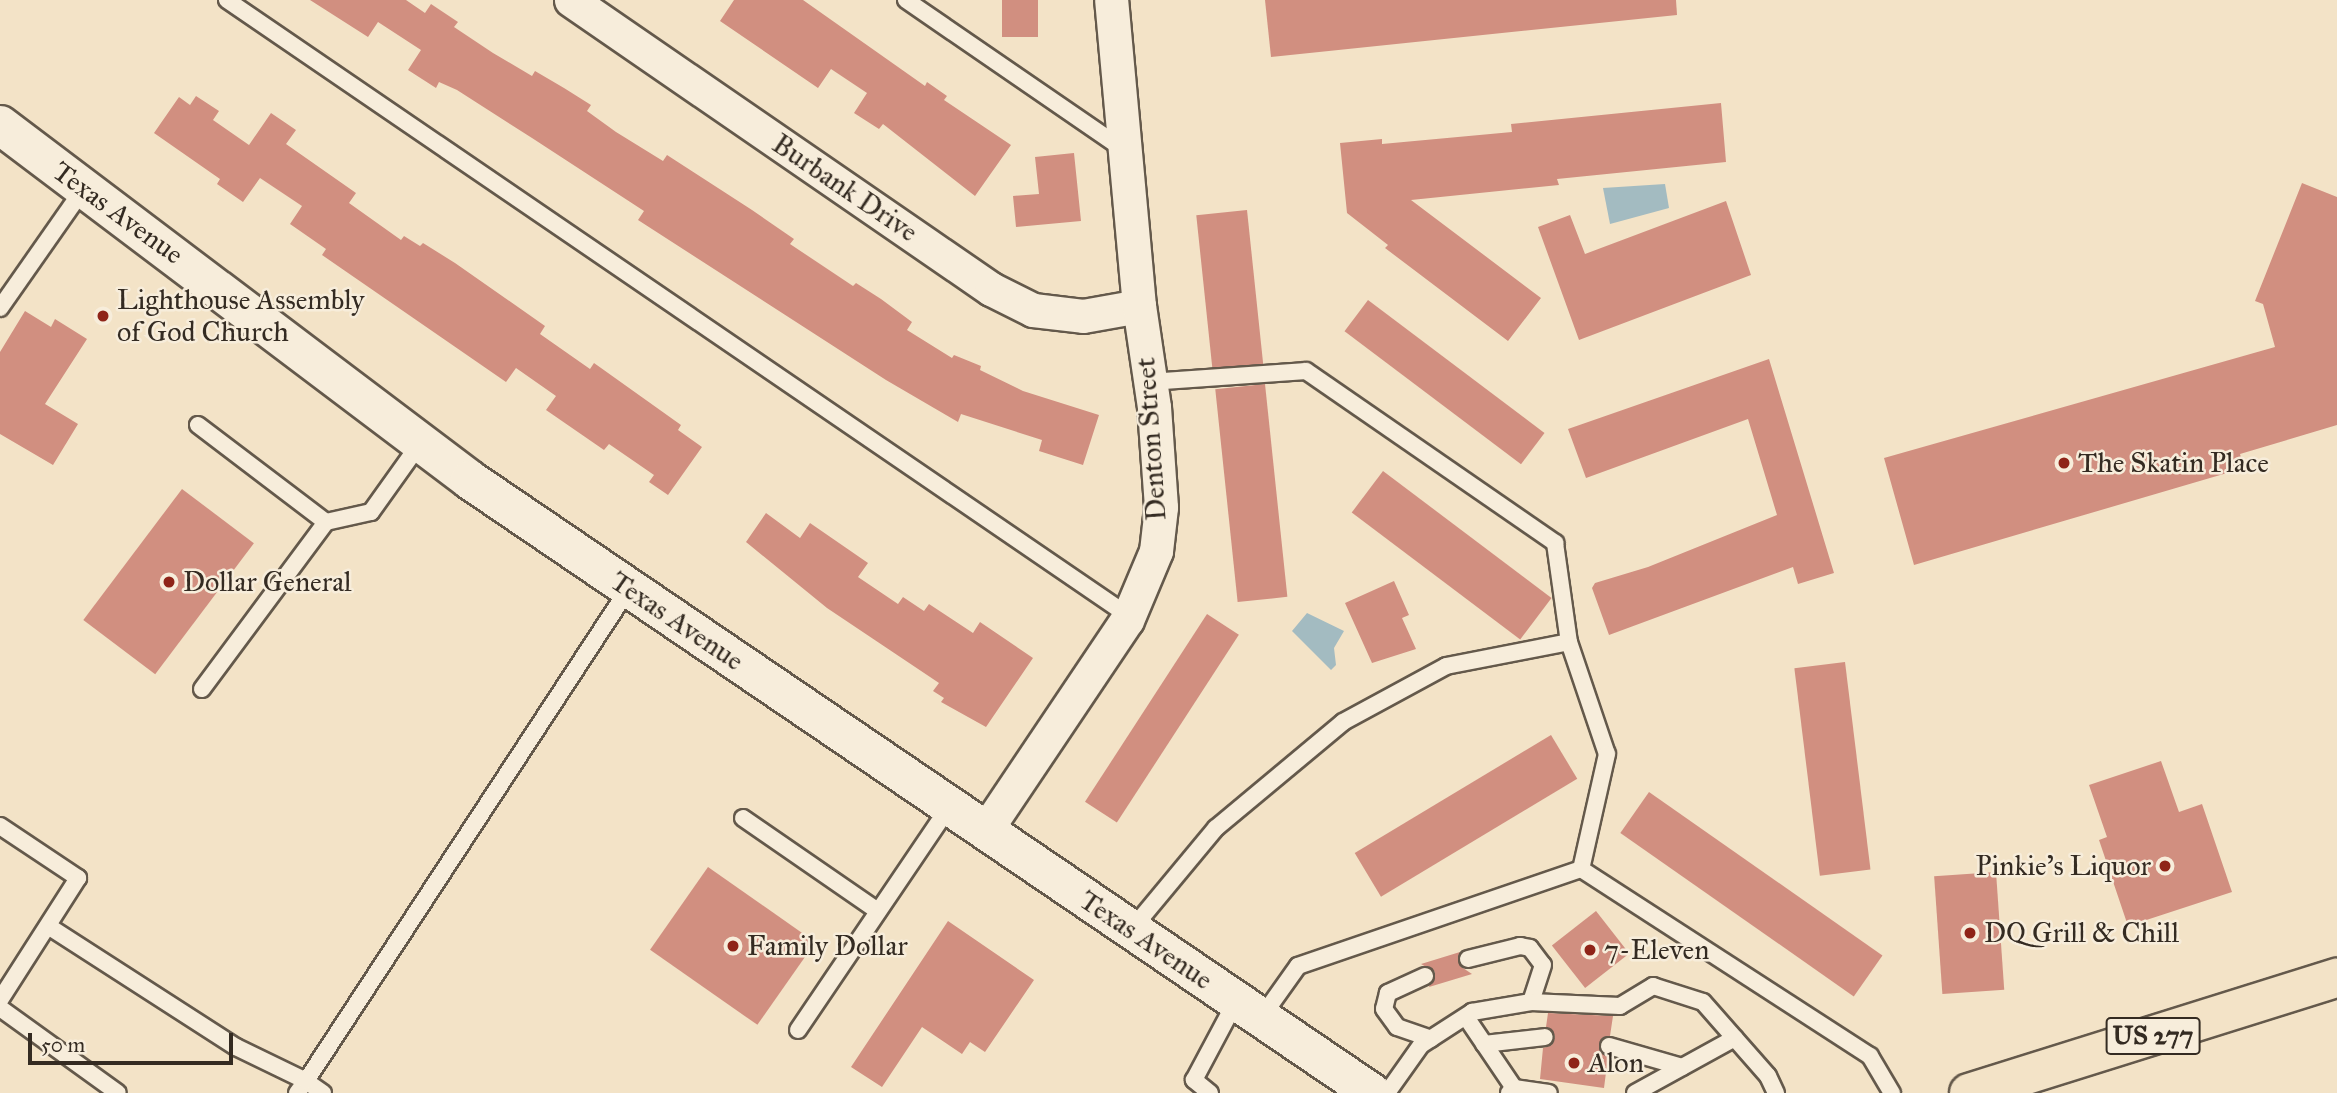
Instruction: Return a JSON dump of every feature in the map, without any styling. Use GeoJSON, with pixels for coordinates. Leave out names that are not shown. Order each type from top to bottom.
{"type":"FeatureCollection","features":[{"type":"Feature","properties":{"kind":"highway","name":"US 277"},"geometry":{"type":"LineString","coordinates":[[1969,1093],[2337,978]]}},
{"type":"Feature","properties":{"kind":"street","name":"Burbank Drive"},"geometry":{"type":"LineString","coordinates":[[571,0],[991,289],[1033,310],[1083,316],[1139,306]]}},
{"type":"Feature","properties":{"kind":"street","name":"Denton Street"},"geometry":{"type":"LineString","coordinates":[[985,831],[1129,616],[1156,551],[1161,507],[1150,383],[1139,306],[1111,0]]}},
{"type":"Feature","properties":{"kind":"street","name":"Texas Avenue"},"geometry":{"type":"LineString","coordinates":[[0,125],[421,442],[629,588],[1249,1009],[1349,1087]]}},
{"type":"Feature","properties":{"kind":"lane"},"geometry":{"type":"LineString","coordinates":[[227,0],[1129,616]]}},
{"type":"Feature","properties":{"kind":"lane"},"geometry":{"type":"LineString","coordinates":[[906,0],[1125,150]]}},
{"type":"Feature","properties":{"kind":"lane"},"geometry":{"type":"LineString","coordinates":[[0,308],[84,188]]}},
{"type":"Feature","properties":{"kind":"lane"},"geometry":{"type":"LineString","coordinates":[[1150,383],[1307,371],[1555,543],[1569,642],[1606,754],[1581,869]]}},
{"type":"Feature","properties":{"kind":"lane"},"geometry":{"type":"LineString","coordinates":[[198,425],[326,522]]}},
{"type":"Feature","properties":{"kind":"lane"},"geometry":{"type":"LineString","coordinates":[[202,689],[326,522],[371,512],[421,442]]}},
{"type":"Feature","properties":{"kind":"lane"},"geometry":{"type":"LineString","coordinates":[[301,1087],[629,588]]}},
{"type":"Feature","properties":{"kind":"lane"},"geometry":{"type":"LineString","coordinates":[[1132,929],[1216,828],[1343,722],[1446,666],[1569,642]]}},
{"type":"Feature","properties":{"kind":"lane"},"geometry":{"type":"LineString","coordinates":[[798,1030],[949,807]]}},
{"type":"Feature","properties":{"kind":"lane"},"geometry":{"type":"LineString","coordinates":[[743,818],[878,911]]}},
{"type":"Feature","properties":{"kind":"lane"},"geometry":{"type":"LineString","coordinates":[[0,826],[78,878],[0,1000]]}},
{"type":"Feature","properties":{"kind":"lane"},"geometry":{"type":"LineString","coordinates":[[1210,1093],[1194,1080],[1249,1009],[1298,966],[1581,869]]}},
{"type":"Feature","properties":{"kind":"lane"},"geometry":{"type":"LineString","coordinates":[[1581,869],[1870,1056],[1892,1093]]}},
{"type":"Feature","properties":{"kind":"lane"},"geometry":{"type":"LineString","coordinates":[[48,926],[301,1087],[323,1093]]}},
{"type":"Feature","properties":{"kind":"lane"},"geometry":{"type":"LineString","coordinates":[[1468,959],[1520,946],[1530,948],[1543,965],[1531,1002]]}},
{"type":"Feature","properties":{"kind":"lane"},"geometry":{"type":"LineString","coordinates":[[1425,976],[1388,992],[1384,1009],[1397,1027],[1431,1039]]}},
{"type":"Feature","properties":{"kind":"lane"},"geometry":{"type":"LineString","coordinates":[[1387,1093],[1421,1045],[1466,1017],[1531,1002],[1620,1006],[1653,986],[1703,1002],[1768,1076],[1776,1093]]}},
{"type":"Feature","properties":{"kind":"lane"},"geometry":{"type":"LineString","coordinates":[[0,1008],[118,1093]]}},
{"type":"Feature","properties":{"kind":"lane"},"geometry":{"type":"LineString","coordinates":[[1466,1017],[1512,1091],[1549,1093]]}},
{"type":"Feature","properties":{"kind":"lane"},"geometry":{"type":"LineString","coordinates":[[1484,1044],[1545,1037]]}},
{"type":"Feature","properties":{"kind":"lane"},"geometry":{"type":"LineString","coordinates":[[1635,1093],[1735,1038]]}},
{"type":"Feature","properties":{"kind":"lane"},"geometry":{"type":"LineString","coordinates":[[1609,1046],[1682,1067]]}},
{"type":"Feature","properties":{"kind":"water"},"geometry":{"type":"Polygon","coordinates":[[[1665,184],[1669,208],[1610,224],[1603,188],[1665,184]]]}},
{"type":"Feature","properties":{"kind":"water"},"geometry":{"type":"Polygon","coordinates":[[[1307,613],[1344,631],[1334,648],[1336,665],[1331,670],[1292,631],[1307,613]]]}},
{"type":"Feature","properties":{"kind":"building"},"geometry":{"type":"Polygon","coordinates":[[[310,0],[406,0],[425,13],[431,4],[458,22],[454,27],[493,53],[532,76],[535,71],[591,105],[587,111],[616,132],[663,161],[667,155],[752,210],[794,239],[790,244],[853,286],[856,283],[881,299],[912,322],[907,330],[952,358],[954,355],[981,366],[980,370],[1023,391],[1099,415],[1083,465],[1039,451],[1042,440],[961,414],[958,422],[886,380],[638,220],[644,211],[532,138],[457,90],[439,82],[436,88],[408,70],[421,50],[378,22],[368,37],[310,0]]]}},
{"type":"Feature","properties":{"kind":"building"},"geometry":{"type":"Polygon","coordinates":[[[734,0],[803,0],[925,86],[927,82],[947,96],[944,100],[1011,145],[975,196],[883,124],[879,129],[854,113],[867,93],[831,69],[818,88],[720,21],[734,0]]]}},
{"type":"Feature","properties":{"kind":"building"},"geometry":{"type":"Polygon","coordinates":[[[1002,0],[1038,0],[1038,37],[1002,37],[1002,0]]]}},
{"type":"Feature","properties":{"kind":"building"},"geometry":{"type":"Polygon","coordinates":[[[1265,0],[1676,0],[1677,15],[1271,57],[1265,0]]]}},
{"type":"Feature","properties":{"kind":"building"},"geometry":{"type":"Polygon","coordinates":[[[196,96],[219,111],[213,120],[249,145],[271,113],[296,130],[286,144],[356,193],[349,203],[401,240],[404,236],[420,246],[423,243],[455,263],[545,326],[540,334],[590,369],[594,363],[681,425],[678,430],[702,447],[668,495],[649,482],[654,475],[609,444],[604,450],[546,410],[556,396],[516,368],[506,382],[322,255],[326,249],[290,224],[302,206],[260,178],[243,202],[217,184],[220,179],[154,133],[179,97],[190,105],[196,96]]]}},
{"type":"Feature","properties":{"kind":"building"},"geometry":{"type":"Polygon","coordinates":[[[1721,103],[1726,162],[1557,179],[1559,185],[1411,200],[1541,298],[1508,341],[1385,248],[1388,245],[1347,213],[1340,143],[1382,139],[1382,144],[1512,132],[1511,124],[1721,103]]]}},
{"type":"Feature","properties":{"kind":"building"},"geometry":{"type":"Polygon","coordinates":[[[1074,153],[1081,221],[1016,227],[1013,196],[1039,194],[1035,157],[1074,153]]]}},
{"type":"Feature","properties":{"kind":"building","name":"The Skatin Place"},"geometry":{"type":"Polygon","coordinates":[[[2302,183],[2337,197],[2337,425],[2240,454],[2244,468],[1914,565],[1884,458],[2275,347],[2263,304],[2255,301],[2302,183]]]}},
{"type":"Feature","properties":{"kind":"building"},"geometry":{"type":"Polygon","coordinates":[[[1726,201],[1751,275],[1579,340],[1538,227],[1570,215],[1585,254],[1726,201]]]}},
{"type":"Feature","properties":{"kind":"building"},"geometry":{"type":"Polygon","coordinates":[[[1247,210],[1263,364],[1212,369],[1196,215],[1247,210]]]}},
{"type":"Feature","properties":{"kind":"building"},"geometry":{"type":"Polygon","coordinates":[[[1368,300],[1544,433],[1521,464],[1345,331],[1368,300]]]}},
{"type":"Feature","properties":{"kind":"building"},"geometry":{"type":"Polygon","coordinates":[[[25,311],[51,327],[55,319],[87,339],[45,404],[78,424],[53,465],[0,434],[0,352],[25,311]]]}},
{"type":"Feature","properties":{"kind":"building"},"geometry":{"type":"Polygon","coordinates":[[[1769,359],[1834,573],[1798,584],[1793,567],[1609,635],[1592,588],[1595,583],[1648,567],[1777,515],[1748,419],[1586,478],[1568,429],[1769,359]]]}},
{"type":"Feature","properties":{"kind":"building"},"geometry":{"type":"Polygon","coordinates":[[[1265,384],[1287,597],[1238,602],[1215,389],[1265,384]]]}},
{"type":"Feature","properties":{"kind":"building"},"geometry":{"type":"Polygon","coordinates":[[[1383,471],[1552,598],[1520,640],[1352,513],[1383,471]]]}},
{"type":"Feature","properties":{"kind":"building","name":"Dollar General"},"geometry":{"type":"Polygon","coordinates":[[[182,489],[254,543],[155,674],[83,620],[182,489]]]}},
{"type":"Feature","properties":{"kind":"building"},"geometry":{"type":"Polygon","coordinates":[[[766,513],[800,538],[810,523],[868,563],[858,577],[898,604],[903,597],[924,611],[929,604],[973,633],[980,622],[1033,658],[986,727],[941,702],[944,698],[933,691],[939,683],[827,608],[746,542],[766,513]]]}},
{"type":"Feature","properties":{"kind":"building"},"geometry":{"type":"Polygon","coordinates":[[[1394,581],[1409,615],[1402,618],[1416,649],[1372,663],[1345,603],[1394,581]]]}},
{"type":"Feature","properties":{"kind":"building"},"geometry":{"type":"Polygon","coordinates":[[[1207,614],[1239,635],[1117,823],[1085,802],[1207,614]]]}},
{"type":"Feature","properties":{"kind":"building"},"geometry":{"type":"Polygon","coordinates":[[[1845,662],[1870,869],[1820,876],[1794,668],[1845,662]]]}},
{"type":"Feature","properties":{"kind":"building"},"geometry":{"type":"Polygon","coordinates":[[[1551,735],[1577,779],[1381,897],[1355,853],[1551,735]]]}},
{"type":"Feature","properties":{"kind":"building","name":"Pinkie's Liquor"},"geometry":{"type":"Polygon","coordinates":[[[2161,761],[2179,812],[2202,804],[2232,892],[2128,926],[2099,840],[2107,837],[2089,785],[2161,761]]]}},
{"type":"Feature","properties":{"kind":"building"},"geometry":{"type":"Polygon","coordinates":[[[1649,792],[1882,955],[1854,996],[1620,833],[1649,792]]]}},
{"type":"Feature","properties":{"kind":"building","name":"Family Dollar"},"geometry":{"type":"Polygon","coordinates":[[[708,867],[815,942],[757,1025],[650,950],[708,867]]]}},
{"type":"Feature","properties":{"kind":"building","name":"DQ Grill & Chill"},"geometry":{"type":"Polygon","coordinates":[[[1996,872],[2004,990],[1942,994],[1934,876],[1996,872]]]}},
{"type":"Feature","properties":{"kind":"building","name":"7-Eleven"},"geometry":{"type":"Polygon","coordinates":[[[1596,911],[1629,954],[1585,988],[1552,945],[1596,911]]]}},
{"type":"Feature","properties":{"kind":"building"},"geometry":{"type":"Polygon","coordinates":[[[948,921],[1034,980],[985,1052],[970,1042],[962,1054],[922,1027],[882,1087],[851,1067],[948,921]]]}},
{"type":"Feature","properties":{"kind":"building"},"geometry":{"type":"Polygon","coordinates":[[[1460,952],[1460,966],[1472,974],[1429,987],[1435,972],[1421,964],[1460,952]]]}},
{"type":"Feature","properties":{"kind":"building","name":"Alon"},"geometry":{"type":"Polygon","coordinates":[[[1548,1013],[1613,1016],[1610,1036],[1599,1044],[1608,1057],[1604,1088],[1540,1079],[1543,1048],[1552,1045],[1555,1036],[1546,1027],[1548,1013]]]}},
{"type":"Feature","properties":{"kind":"place","name":"Lighthouse Assembly of God Church"},"geometry":{"type":"Point","coordinates":[103,316]}},
{"type":"Feature","properties":{"kind":"place","name":"The Skatin Place"},"geometry":{"type":"Point","coordinates":[2064,463]}},
{"type":"Feature","properties":{"kind":"place","name":"Dollar General"},"geometry":{"type":"Point","coordinates":[169,582]}},
{"type":"Feature","properties":{"kind":"place","name":"Pinkie's Liquor"},"geometry":{"type":"Point","coordinates":[2165,866]}},
{"type":"Feature","properties":{"kind":"place","name":"DQ Grill & Chill"},"geometry":{"type":"Point","coordinates":[1970,933]}},
{"type":"Feature","properties":{"kind":"place","name":"Family Dollar"},"geometry":{"type":"Point","coordinates":[733,946]}},
{"type":"Feature","properties":{"kind":"place","name":"7-Eleven"},"geometry":{"type":"Point","coordinates":[1590,950]}},
{"type":"Feature","properties":{"kind":"place","name":"Alon"},"geometry":{"type":"Point","coordinates":[1574,1063]}}]}
